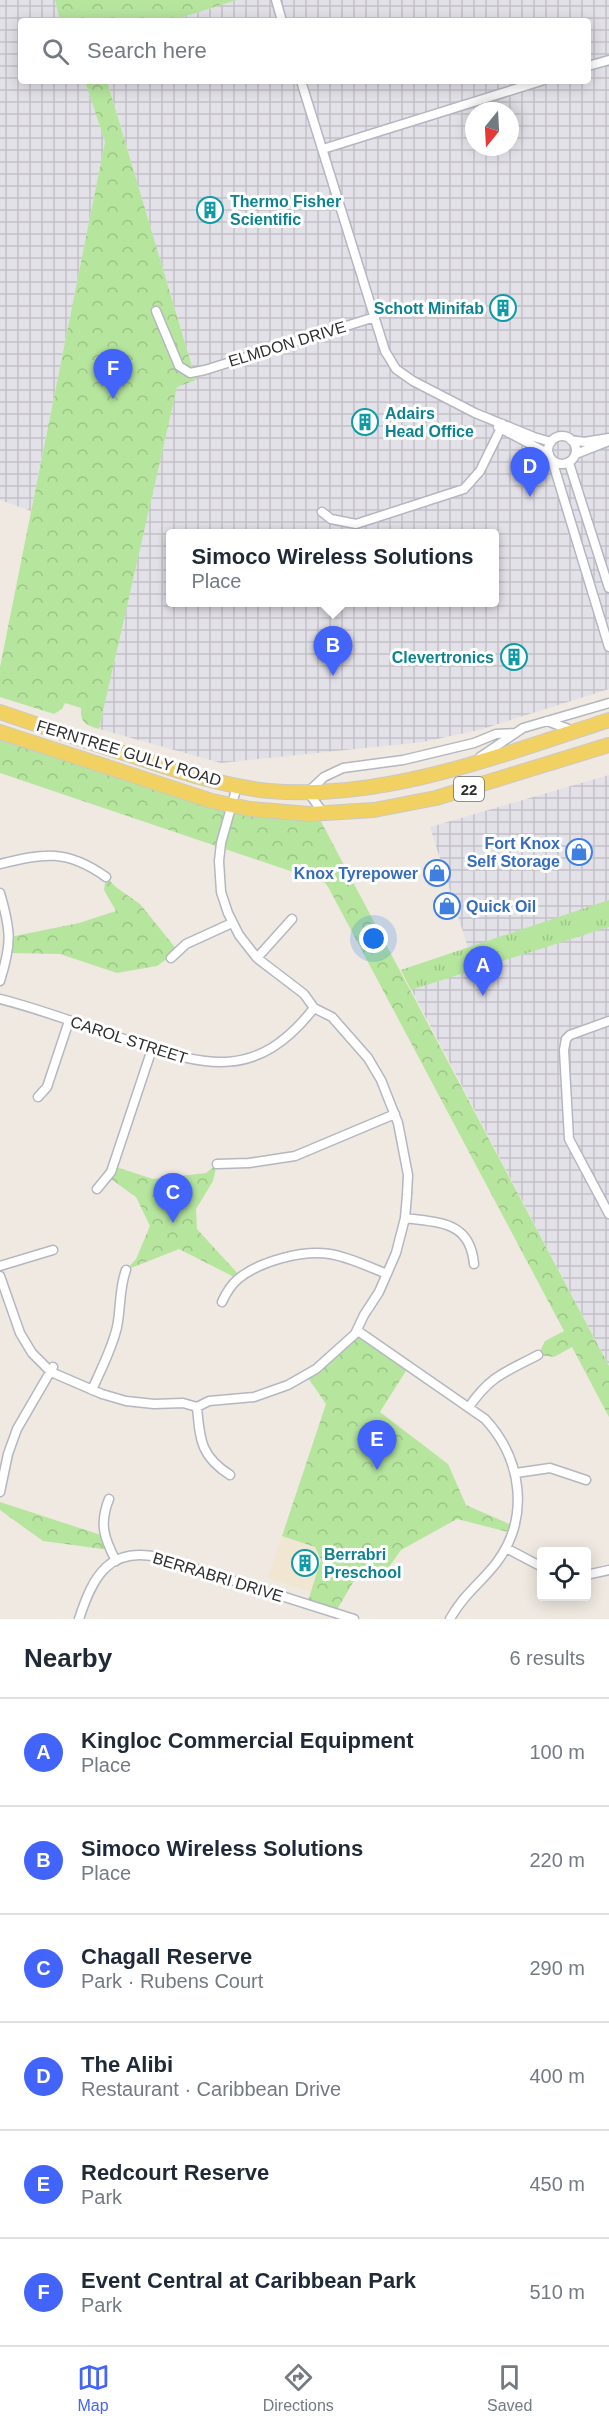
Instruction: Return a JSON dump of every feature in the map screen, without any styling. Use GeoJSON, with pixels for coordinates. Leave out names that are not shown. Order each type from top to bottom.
{"type":"FeatureCollection","features":[{"type":"Feature","properties":{"kind":"main road","name":"FERNTREE GULLY ROAD"},"geometry":{"type":"LineString","coordinates":[[0,712],[181,772],[237,786],[308,792],[377,787],[470,764],[609,720]]}},
{"type":"Feature","properties":{"kind":"main road","name":"FERNTREE GULLY ROAD"},"geometry":{"type":"LineString","coordinates":[[0,732],[158,785],[232,806],[281,813],[324,814],[374,810],[436,798],[609,745]]}},
{"type":"Feature","properties":{"kind":"street"},"geometry":{"type":"LineString","coordinates":[[276,0],[281,18]]}},
{"type":"Feature","properties":{"kind":"street"},"geometry":{"type":"LineString","coordinates":[[591,65],[609,60]]}},
{"type":"Feature","properties":{"kind":"street"},"geometry":{"type":"LineString","coordinates":[[302,84],[388,357],[402,375],[502,427],[559,464],[569,463],[576,454],[609,440]]}},
{"type":"Feature","properties":{"kind":"street"},"geometry":{"type":"LineString","coordinates":[[323,149],[531,84]]}},
{"type":"Feature","properties":{"kind":"street","name":"ELMDON DRIVE"},"geometry":{"type":"LineString","coordinates":[[156,311],[179,366],[190,373],[375,316]]}},
{"type":"Feature","properties":{"kind":"street"},"geometry":{"type":"LineString","coordinates":[[502,427],[551,442]]}},
{"type":"Feature","properties":{"kind":"street"},"geometry":{"type":"LineString","coordinates":[[322,512],[331,519],[356,524],[458,492],[469,486],[477,477],[502,427]]}},
{"type":"Feature","properties":{"kind":"street"},"geometry":{"type":"LineString","coordinates":[[551,442],[558,437],[584,442],[609,440]]}},
{"type":"Feature","properties":{"kind":"street"},"geometry":{"type":"LineString","coordinates":[[571,440],[576,454]]}},
{"type":"Feature","properties":{"kind":"street"},"geometry":{"type":"LineString","coordinates":[[551,442],[550,457],[609,647]]}},
{"type":"Feature","properties":{"kind":"street"},"geometry":{"type":"LineString","coordinates":[[569,463],[609,588]]}},
{"type":"Feature","properties":{"kind":"street"},"geometry":{"type":"LineString","coordinates":[[470,764],[523,728],[609,703]]}},
{"type":"Feature","properties":{"kind":"street"},"geometry":{"type":"LineString","coordinates":[[546,721],[575,731]]}},
{"type":"Feature","properties":{"kind":"street"},"geometry":{"type":"LineString","coordinates":[[324,814],[308,792],[324,777],[343,768],[403,760],[474,743],[496,734],[515,733]]}},
{"type":"Feature","properties":{"kind":"street"},"geometry":{"type":"LineString","coordinates":[[0,1276],[14,1318],[25,1340],[52,1370],[69,1373],[81,1384],[110,1397],[136,1403],[180,1403],[197,1407],[215,1400],[254,1397],[288,1385],[321,1365],[358,1331],[364,1315],[375,1299],[387,1274],[405,1218],[408,1175],[401,1135],[381,1080],[358,1045],[332,1017],[314,1008],[304,994],[257,958],[232,923],[221,892],[218,869],[221,843],[237,786]]}},
{"type":"Feature","properties":{"kind":"street"},"geometry":{"type":"LineString","coordinates":[[0,864],[38,855],[51,855],[88,866],[105,877]]}},
{"type":"Feature","properties":{"kind":"street"},"geometry":{"type":"LineString","coordinates":[[0,893],[7,917],[10,940],[0,981]]}},
{"type":"Feature","properties":{"kind":"street"},"geometry":{"type":"LineString","coordinates":[[257,958],[292,919]]}},
{"type":"Feature","properties":{"kind":"street"},"geometry":{"type":"LineString","coordinates":[[171,958],[186,944],[232,923]]}},
{"type":"Feature","properties":{"kind":"street","name":"CAROL STREET"},"geometry":{"type":"LineString","coordinates":[[0,999],[152,1049],[197,1061],[237,1061],[277,1044],[300,1025],[314,1008]]}},
{"type":"Feature","properties":{"kind":"street"},"geometry":{"type":"LineString","coordinates":[[38,1097],[47,1088],[69,1021]]}},
{"type":"Feature","properties":{"kind":"street"},"geometry":{"type":"LineString","coordinates":[[609,1021],[570,1035],[566,1039],[564,1050],[569,1139],[609,1214]]}},
{"type":"Feature","properties":{"kind":"street"},"geometry":{"type":"LineString","coordinates":[[97,1189],[111,1172],[152,1049]]}},
{"type":"Feature","properties":{"kind":"street"},"geometry":{"type":"LineString","coordinates":[[217,1164],[249,1163],[294,1156],[395,1114]]}},
{"type":"Feature","properties":{"kind":"street"},"geometry":{"type":"LineString","coordinates":[[405,1218],[441,1223],[456,1228],[468,1240],[474,1264]]}},
{"type":"Feature","properties":{"kind":"street"},"geometry":{"type":"LineString","coordinates":[[0,1266],[53,1250]]}},
{"type":"Feature","properties":{"kind":"street"},"geometry":{"type":"LineString","coordinates":[[222,1302],[230,1287],[244,1275],[267,1264],[305,1254],[339,1256],[387,1274]]}},
{"type":"Feature","properties":{"kind":"street"},"geometry":{"type":"LineString","coordinates":[[92,1390],[113,1340],[126,1270]]}},
{"type":"Feature","properties":{"kind":"street"},"geometry":{"type":"LineString","coordinates":[[358,1331],[485,1419],[500,1437],[516,1473],[517,1513],[506,1548],[495,1565],[464,1598],[450,1619]]}},
{"type":"Feature","properties":{"kind":"street"},"geometry":{"type":"LineString","coordinates":[[470,1407],[482,1388],[491,1380],[538,1355]]}},
{"type":"Feature","properties":{"kind":"street"},"geometry":{"type":"LineString","coordinates":[[0,1492],[8,1454],[17,1429],[52,1370]]}},
{"type":"Feature","properties":{"kind":"street"},"geometry":{"type":"LineString","coordinates":[[197,1407],[200,1436],[205,1451],[215,1466],[230,1475]]}},
{"type":"Feature","properties":{"kind":"street"},"geometry":{"type":"LineString","coordinates":[[516,1473],[540,1468],[555,1469],[586,1480]]}},
{"type":"Feature","properties":{"kind":"street"},"geometry":{"type":"LineString","coordinates":[[79,1619],[91,1585],[99,1574],[116,1561],[103,1532],[103,1516],[109,1499]]}},
{"type":"Feature","properties":{"kind":"street"},"geometry":{"type":"LineString","coordinates":[[506,1548],[537,1564]]}},
{"type":"Feature","properties":{"kind":"street","name":"BERRABRI DRIVE"},"geometry":{"type":"LineString","coordinates":[[116,1561],[133,1555],[155,1556],[354,1619]]}},
{"type":"Feature","properties":{"kind":"street"},"geometry":{"type":"LineString","coordinates":[[591,1574],[609,1570]]}},
{"type":"Feature","properties":{"kind":"shaded area"},"geometry":{"type":"Polygon","coordinates":[[[0,0],[55,0],[59,18],[18,18],[18,84],[86,84],[105,142],[31,511],[0,500],[0,0]]]}},
{"type":"Feature","properties":{"kind":"shaded area"},"geometry":{"type":"Polygon","coordinates":[[[237,0],[609,0],[609,689],[479,730],[423,742],[221,763],[99,729],[177,386],[196,380],[108,84],[591,84],[591,18],[180,18],[237,0]]]}},
{"type":"Feature","properties":{"kind":"shaded area"},"geometry":{"type":"Polygon","coordinates":[[[609,775],[609,1366],[401,970],[468,948],[430,827],[609,775]]]}},
{"type":"Feature","properties":{"kind":"shaded area"},"geometry":{"type":"Polygon","coordinates":[[[282,1536],[314,1547],[321,1560],[311,1592],[268,1578],[282,1536]]]}},
{"type":"Feature","properties":{"kind":"green space"},"geometry":{"type":"Polygon","coordinates":[[[55,0],[237,0],[180,18],[59,18],[55,0]]]}},
{"type":"Feature","properties":{"kind":"green space"},"geometry":{"type":"Polygon","coordinates":[[[86,84],[108,84],[196,380],[177,387],[99,729],[85,723],[81,708],[65,703],[62,709],[54,714],[0,697],[0,667],[105,142],[86,84]]]}},
{"type":"Feature","properties":{"kind":"green space"},"geometry":{"type":"Polygon","coordinates":[[[0,732],[187,794],[317,814],[609,1366],[609,1417],[572,1347],[554,1357],[538,1355],[545,1341],[564,1331],[326,883],[0,773],[0,732]]]}},
{"type":"Feature","properties":{"kind":"green space"},"geometry":{"type":"Polygon","coordinates":[[[106,877],[140,904],[178,951],[157,966],[117,973],[60,954],[9,953],[10,937],[79,923],[116,911],[104,890],[106,877]]]}},
{"type":"Feature","properties":{"kind":"green space"},"geometry":{"type":"Polygon","coordinates":[[[609,900],[609,927],[411,990],[401,970],[609,900]]]}},
{"type":"Feature","properties":{"kind":"green space"},"geometry":{"type":"Polygon","coordinates":[[[217,1164],[213,1181],[196,1209],[197,1229],[241,1277],[238,1279],[179,1249],[126,1270],[136,1259],[150,1226],[136,1197],[108,1177],[113,1166],[153,1179],[206,1173],[217,1164]]]}},
{"type":"Feature","properties":{"kind":"green space"},"geometry":{"type":"Polygon","coordinates":[[[355,1334],[409,1366],[380,1412],[448,1464],[466,1505],[514,1526],[512,1533],[457,1519],[401,1550],[384,1574],[362,1567],[335,1613],[307,1604],[321,1560],[315,1547],[282,1536],[326,1404],[306,1375],[355,1334]]]}},
{"type":"Feature","properties":{"kind":"green space"},"geometry":{"type":"Polygon","coordinates":[[[0,1502],[104,1536],[110,1550],[43,1541],[0,1510],[0,1502]]]}},
{"type":"Feature","properties":{"kind":"place","name":"Thermo Fisher Scientific"},"geometry":{"type":"Point","coordinates":[210,210]}},
{"type":"Feature","properties":{"kind":"place","name":"Schott Minifab"},"geometry":{"type":"Point","coordinates":[503,308]}},
{"type":"Feature","properties":{"kind":"place","name":"Event Central at Caribbean Park"},"geometry":{"type":"Point","coordinates":[113,399]}},
{"type":"Feature","properties":{"kind":"place","name":"Adairs Head Office"},"geometry":{"type":"Point","coordinates":[365,422]}},
{"type":"Feature","properties":{"kind":"place","name":"The Alibi"},"geometry":{"type":"Point","coordinates":[530,497]}},
{"type":"Feature","properties":{"kind":"place","name":"Clevertronics"},"geometry":{"type":"Point","coordinates":[514,657]}},
{"type":"Feature","properties":{"kind":"place","name":"Simoco Wireless Solutions"},"geometry":{"type":"Point","coordinates":[333,676]}},
{"type":"Feature","properties":{"kind":"place","name":"Fort Knox Self Storage"},"geometry":{"type":"Point","coordinates":[579,852]}},
{"type":"Feature","properties":{"kind":"place","name":"Knox Tyrepower"},"geometry":{"type":"Point","coordinates":[437,873]}},
{"type":"Feature","properties":{"kind":"place","name":"Quick Oil"},"geometry":{"type":"Point","coordinates":[447,906]}},
{"type":"Feature","properties":{"kind":"place","name":"Kingloc Commercial Equipment"},"geometry":{"type":"Point","coordinates":[483,996]}},
{"type":"Feature","properties":{"kind":"place","name":"Chagall Reserve"},"geometry":{"type":"Point","coordinates":[173,1223]}},
{"type":"Feature","properties":{"kind":"place","name":"Redcourt Reserve"},"geometry":{"type":"Point","coordinates":[377,1470]}},
{"type":"Feature","properties":{"kind":"place","name":"Berrabri Preschool"},"geometry":{"type":"Point","coordinates":[305,1563]}}]}
